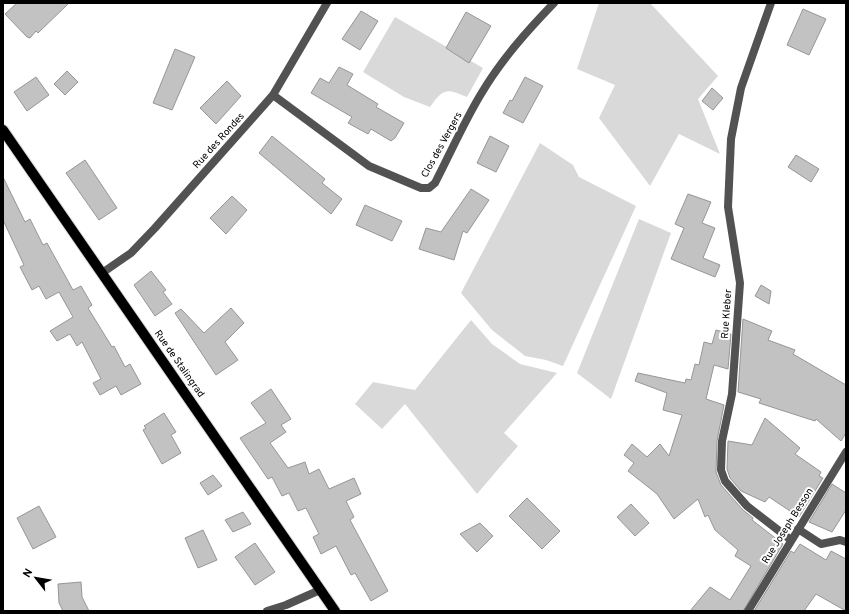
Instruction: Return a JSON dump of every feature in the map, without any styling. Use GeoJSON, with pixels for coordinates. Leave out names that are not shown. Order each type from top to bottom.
{"type":"FeatureCollection","features":[{"type":"Feature","properties":{"kind":"main road","name":"Rue de Stalingrad"},"geometry":{"type":"LineString","coordinates":[[3,130],[335,611]]}},
{"type":"Feature","properties":{"kind":"street","name":"Rue des Rondes"},"geometry":{"type":"LineString","coordinates":[[102,273],[125,257],[140,243],[273,95],[327,3]]}},
{"type":"Feature","properties":{"kind":"street","name":"Clos des Vergers"},"geometry":{"type":"LineString","coordinates":[[273,95],[369,166],[421,188],[429,188],[435,183],[480,94],[500,64],[519,39],[554,3]]}},
{"type":"Feature","properties":{"kind":"street","name":"Rue Kleber"},"geometry":{"type":"LineString","coordinates":[[771,3],[749,61],[741,88],[731,139],[728,207],[740,283],[732,394],[722,441],[721,470],[724,481],[747,506],[791,540]]}},
{"type":"Feature","properties":{"kind":"street","name":"Rue Joseph Besson"},"geometry":{"type":"LineString","coordinates":[[748,611],[846,452]]}},
{"type":"Feature","properties":{"kind":"street"},"geometry":{"type":"LineString","coordinates":[[798,529],[821,544],[840,540],[846,542]]}},
{"type":"Feature","properties":{"kind":"street"},"geometry":{"type":"LineString","coordinates":[[267,611],[286,605],[320,590]]}},
{"type":"Feature","properties":{"kind":"shaded area"},"geometry":{"type":"Polygon","coordinates":[[[599,3],[650,3],[718,76],[698,99],[720,154],[679,134],[650,186],[599,118],[615,85],[577,69],[599,3]]]}},
{"type":"Feature","properties":{"kind":"shaded area"},"geometry":{"type":"Polygon","coordinates":[[[395,17],[483,68],[467,97],[450,91],[442,93],[430,107],[404,97],[363,72],[395,17]]]}},
{"type":"Feature","properties":{"kind":"shaded area"},"geometry":{"type":"Polygon","coordinates":[[[540,143],[573,165],[579,177],[636,206],[563,366],[546,360],[525,356],[492,330],[461,293],[540,143]]]}},
{"type":"Feature","properties":{"kind":"shaded area"},"geometry":{"type":"Polygon","coordinates":[[[639,219],[671,233],[611,399],[577,373],[639,219]]]}},
{"type":"Feature","properties":{"kind":"shaded area"},"geometry":{"type":"Polygon","coordinates":[[[471,320],[492,344],[520,364],[557,373],[504,433],[518,446],[477,494],[405,404],[382,429],[355,404],[373,382],[415,390],[471,320]]]}},
{"type":"Feature","properties":{"kind":"building"},"geometry":{"type":"Polygon","coordinates":[[[17,3],[69,3],[38,33],[36,31],[30,38],[27,37],[5,14],[17,3]]]}},
{"type":"Feature","properties":{"kind":"building"},"geometry":{"type":"Polygon","coordinates":[[[803,9],[826,19],[809,55],[787,45],[803,9]]]}},
{"type":"Feature","properties":{"kind":"building"},"geometry":{"type":"Polygon","coordinates":[[[361,11],[378,21],[360,50],[342,39],[361,11]]]}},
{"type":"Feature","properties":{"kind":"building"},"geometry":{"type":"Polygon","coordinates":[[[466,12],[491,26],[469,63],[446,48],[466,12]]]}},
{"type":"Feature","properties":{"kind":"building"},"geometry":{"type":"Polygon","coordinates":[[[175,49],[195,57],[172,110],[153,103],[175,49]]]}},
{"type":"Feature","properties":{"kind":"building"},"geometry":{"type":"Polygon","coordinates":[[[339,67],[353,74],[347,85],[378,104],[376,107],[404,123],[395,138],[391,141],[371,129],[368,134],[348,123],[352,117],[311,93],[320,78],[329,83],[339,67]]]}},
{"type":"Feature","properties":{"kind":"building"},"geometry":{"type":"Polygon","coordinates":[[[67,71],[78,82],[65,95],[54,84],[67,71]]]}},
{"type":"Feature","properties":{"kind":"building"},"geometry":{"type":"Polygon","coordinates":[[[36,77],[49,95],[27,111],[14,92],[36,77]]]}},
{"type":"Feature","properties":{"kind":"building"},"geometry":{"type":"Polygon","coordinates":[[[525,77],[543,86],[523,123],[503,113],[510,100],[512,101],[525,77]]]}},
{"type":"Feature","properties":{"kind":"building"},"geometry":{"type":"Polygon","coordinates":[[[227,81],[241,96],[216,124],[200,108],[227,81]]]}},
{"type":"Feature","properties":{"kind":"building"},"geometry":{"type":"Polygon","coordinates":[[[712,88],[723,98],[713,110],[702,101],[712,88]]]}},
{"type":"Feature","properties":{"kind":"building"},"geometry":{"type":"Polygon","coordinates":[[[272,136],[325,179],[322,183],[342,199],[331,214],[259,153],[272,136]]]}},
{"type":"Feature","properties":{"kind":"building"},"geometry":{"type":"Polygon","coordinates":[[[490,136],[509,146],[496,172],[477,163],[490,136]]]}},
{"type":"Feature","properties":{"kind":"building"},"geometry":{"type":"Polygon","coordinates":[[[796,155],[819,169],[811,182],[788,167],[796,155]]]}},
{"type":"Feature","properties":{"kind":"building"},"geometry":{"type":"Polygon","coordinates":[[[85,160],[117,208],[99,220],[66,173],[85,160]]]}},
{"type":"Feature","properties":{"kind":"building"},"geometry":{"type":"Polygon","coordinates":[[[3,177],[25,222],[30,219],[43,245],[47,243],[73,290],[81,286],[92,305],[88,308],[112,347],[114,346],[125,367],[130,364],[141,384],[121,395],[116,386],[100,395],[93,383],[101,379],[82,342],[77,346],[70,334],[57,341],[50,331],[73,317],[59,292],[46,299],[39,286],[32,290],[20,267],[24,265],[3,220],[3,177]]]}},
{"type":"Feature","properties":{"kind":"building"},"geometry":{"type":"Polygon","coordinates":[[[471,189],[489,200],[467,233],[463,231],[454,260],[419,249],[426,228],[441,232],[471,189]]]}},
{"type":"Feature","properties":{"kind":"building"},"geometry":{"type":"Polygon","coordinates":[[[688,194],[711,202],[702,223],[715,228],[703,258],[720,265],[715,277],[671,259],[684,228],[675,224],[688,194]]]}},
{"type":"Feature","properties":{"kind":"building"},"geometry":{"type":"Polygon","coordinates":[[[232,196],[247,210],[226,234],[210,218],[232,196]]]}},
{"type":"Feature","properties":{"kind":"building"},"geometry":{"type":"Polygon","coordinates":[[[365,205],[402,221],[392,241],[356,225],[365,205]]]}},
{"type":"Feature","properties":{"kind":"building"},"geometry":{"type":"Polygon","coordinates":[[[151,271],[166,290],[163,292],[172,304],[155,316],[134,285],[151,271]]]}},
{"type":"Feature","properties":{"kind":"building"},"geometry":{"type":"Polygon","coordinates":[[[761,285],[771,291],[769,304],[755,296],[761,285]]]}},
{"type":"Feature","properties":{"kind":"building"},"geometry":{"type":"Polygon","coordinates":[[[231,308],[244,323],[225,342],[238,360],[216,375],[175,313],[181,309],[204,333],[231,308]]]}},
{"type":"Feature","properties":{"kind":"building"},"geometry":{"type":"Polygon","coordinates":[[[743,319],[772,331],[768,340],[795,350],[793,354],[846,385],[846,433],[841,441],[816,419],[815,421],[759,403],[761,399],[738,392],[743,319]]]}},
{"type":"Feature","properties":{"kind":"building"},"geometry":{"type":"Polygon","coordinates":[[[716,330],[731,334],[728,369],[714,365],[706,399],[724,405],[717,441],[716,472],[721,485],[743,510],[753,518],[752,520],[783,544],[743,611],[690,611],[710,587],[730,600],[751,566],[735,556],[738,550],[715,530],[708,515],[705,517],[698,499],[674,519],[657,494],[628,471],[634,463],[624,455],[632,444],[647,457],[660,444],[669,456],[682,415],[663,410],[667,393],[635,381],[638,373],[685,383],[686,379],[691,380],[695,364],[699,365],[704,342],[712,344],[716,330]]]}},
{"type":"Feature","properties":{"kind":"building"},"geometry":{"type":"Polygon","coordinates":[[[271,389],[291,419],[281,425],[286,432],[270,443],[288,468],[305,462],[309,474],[319,469],[329,489],[354,478],[361,494],[346,501],[354,517],[350,520],[388,591],[371,601],[355,573],[351,575],[336,546],[321,554],[313,537],[319,534],[306,508],[298,511],[289,493],[282,496],[272,477],[268,479],[240,438],[266,423],[251,403],[271,389]]]}},
{"type":"Feature","properties":{"kind":"building"},"geometry":{"type":"Polygon","coordinates":[[[164,413],[176,432],[171,435],[181,453],[162,464],[143,430],[146,428],[144,426],[164,413]]]}},
{"type":"Feature","properties":{"kind":"building"},"geometry":{"type":"Polygon","coordinates":[[[765,418],[800,448],[795,454],[821,472],[819,476],[823,478],[799,517],[769,497],[765,502],[741,491],[730,478],[727,469],[728,441],[752,445],[765,418]]]}},
{"type":"Feature","properties":{"kind":"building"},"geometry":{"type":"Polygon","coordinates":[[[213,475],[222,486],[208,495],[200,483],[213,475]]]}},
{"type":"Feature","properties":{"kind":"building"},"geometry":{"type":"Polygon","coordinates":[[[832,484],[846,493],[846,510],[832,532],[809,522],[832,484]]]}},
{"type":"Feature","properties":{"kind":"building"},"geometry":{"type":"Polygon","coordinates":[[[527,498],[560,531],[542,549],[509,516],[527,498]]]}},
{"type":"Feature","properties":{"kind":"building"},"geometry":{"type":"Polygon","coordinates":[[[631,504],[649,523],[635,536],[617,517],[631,504]]]}},
{"type":"Feature","properties":{"kind":"building"},"geometry":{"type":"Polygon","coordinates":[[[39,506],[56,537],[33,549],[17,518],[39,506]]]}},
{"type":"Feature","properties":{"kind":"building"},"geometry":{"type":"Polygon","coordinates":[[[243,512],[251,524],[233,532],[225,520],[243,512]]]}},
{"type":"Feature","properties":{"kind":"building"},"geometry":{"type":"Polygon","coordinates":[[[480,523],[493,536],[477,552],[460,534],[480,523]]]}},
{"type":"Feature","properties":{"kind":"building"},"geometry":{"type":"Polygon","coordinates":[[[203,530],[217,560],[198,568],[185,538],[203,530]]]}},
{"type":"Feature","properties":{"kind":"building"},"geometry":{"type":"Polygon","coordinates":[[[255,543],[275,572],[255,585],[235,557],[255,543]]]}},
{"type":"Feature","properties":{"kind":"building"},"geometry":{"type":"Polygon","coordinates":[[[800,544],[826,560],[831,551],[846,559],[846,611],[816,594],[804,611],[754,611],[791,551],[794,553],[800,544]]]}},
{"type":"Feature","properties":{"kind":"building"},"geometry":{"type":"Polygon","coordinates":[[[81,582],[82,597],[89,611],[63,611],[59,603],[58,584],[81,582]]]}}]}
